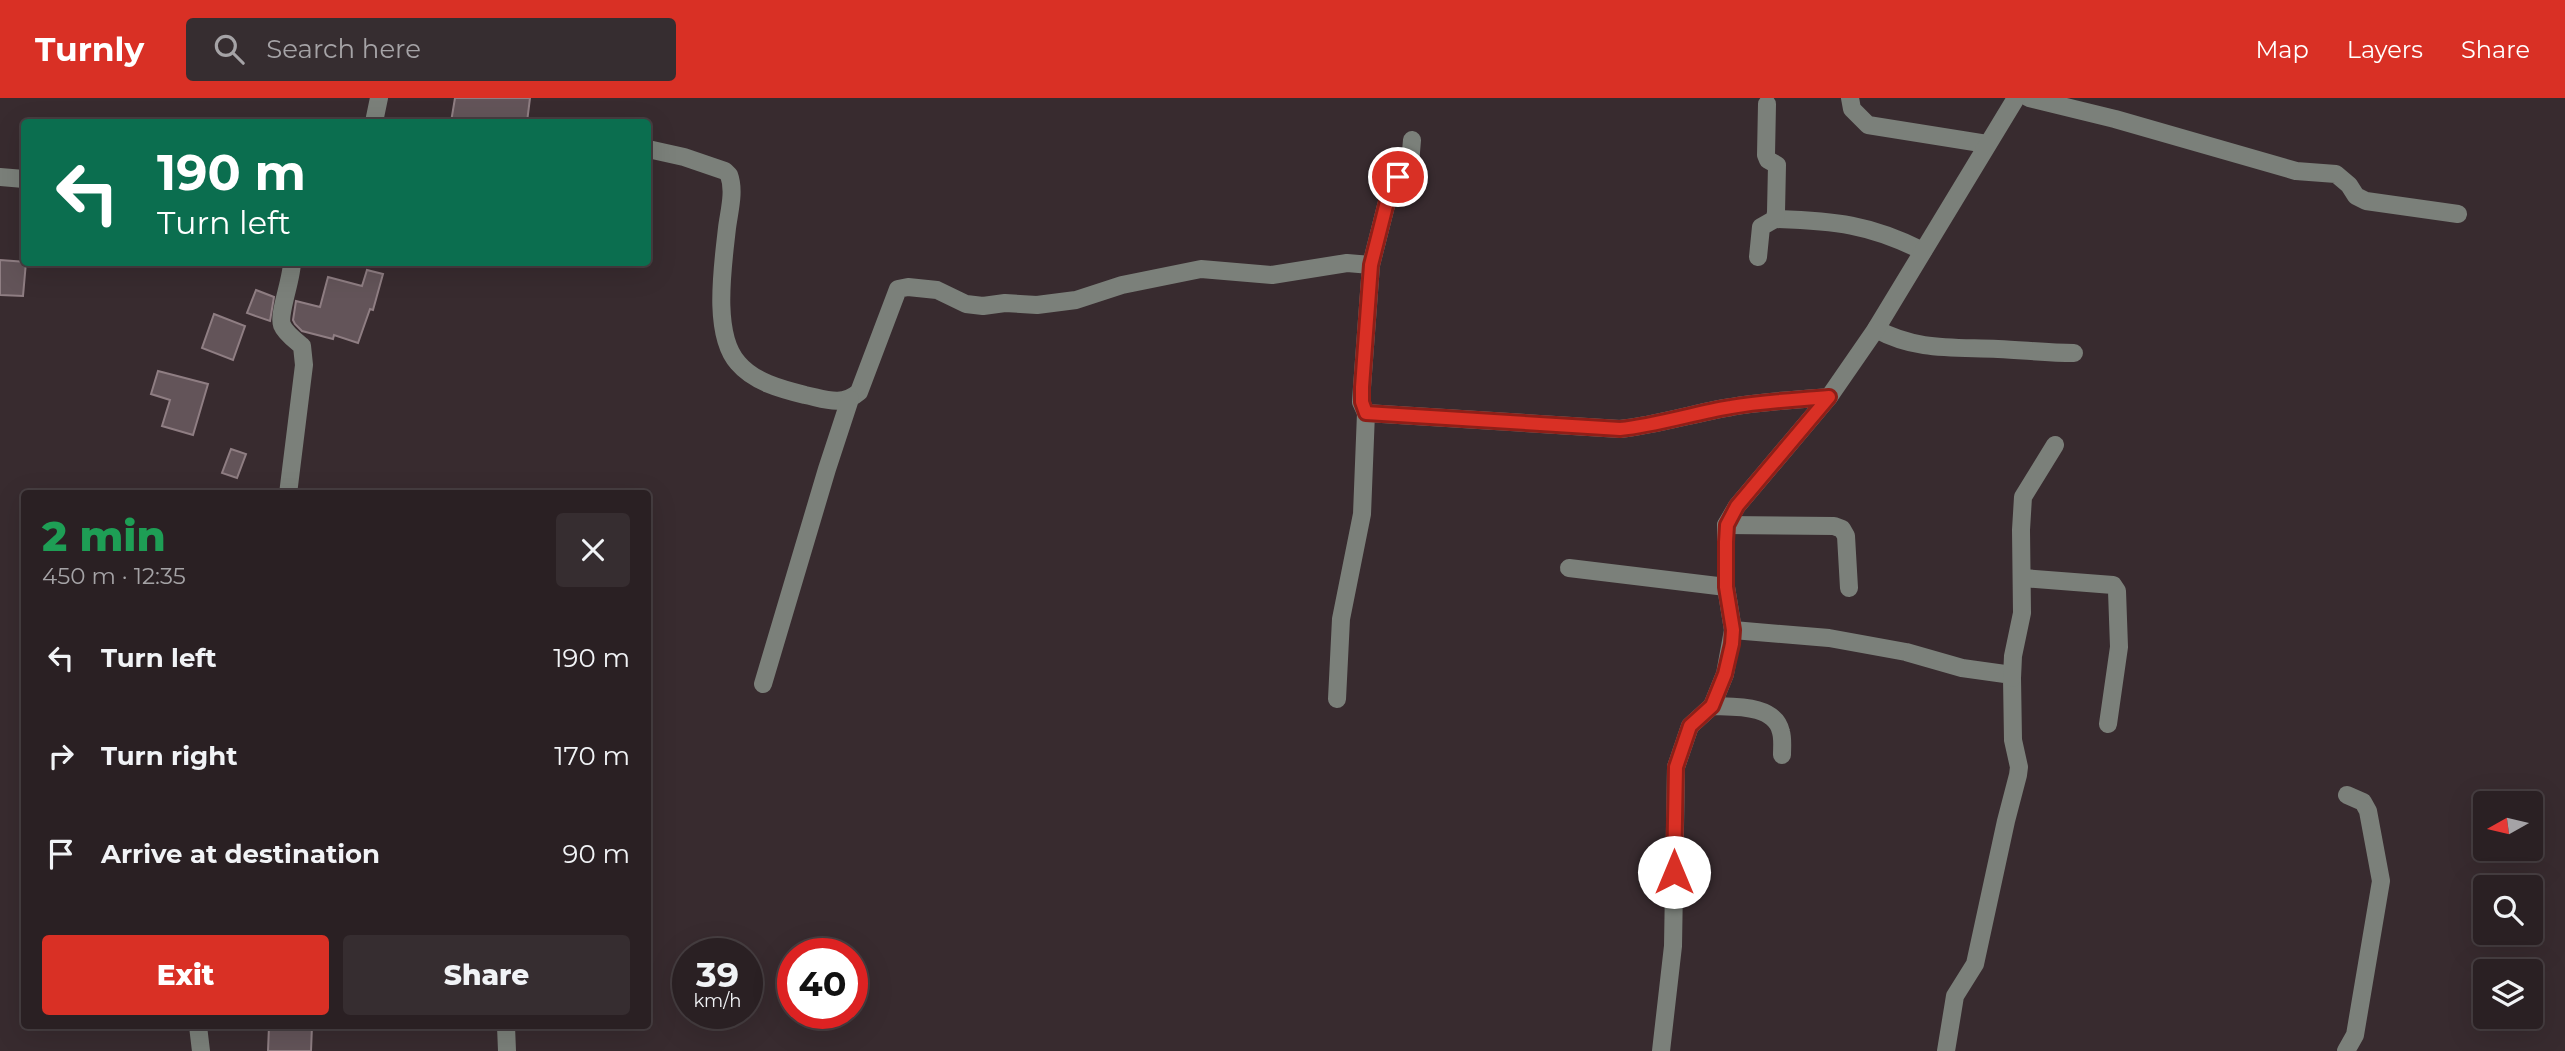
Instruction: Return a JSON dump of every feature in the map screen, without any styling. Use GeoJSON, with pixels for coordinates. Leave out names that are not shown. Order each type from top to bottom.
{"type":"FeatureCollection","features":[{"type":"Feature","properties":{"kind":"street"},"geometry":{"type":"LineString","coordinates":[[375,119],[379,98]]}},
{"type":"Feature","properties":{"kind":"street"},"geometry":{"type":"LineString","coordinates":[[1850,98],[1852,110],[1868,125],[1987,144]]}},
{"type":"Feature","properties":{"kind":"street"},"geometry":{"type":"LineString","coordinates":[[1661,1051],[1673,946],[1676,767],[1690,726],[1712,706],[1725,674],[1733,630],[1726,587],[1727,525],[1737,506],[1829,397],[1876,329],[2016,98]]}},
{"type":"Feature","properties":{"kind":"street"},"geometry":{"type":"LineString","coordinates":[[2029,98],[2126,122],[2296,171],[2336,174],[2349,185],[2356,196],[2366,201],[2458,214]]}},
{"type":"Feature","properties":{"kind":"street"},"geometry":{"type":"LineString","coordinates":[[1767,104],[1766,155],[1768,160],[1777,165],[1778,172],[1775,219]]}},
{"type":"Feature","properties":{"kind":"street"},"geometry":{"type":"LineString","coordinates":[[1336,699],[1341,619],[1362,514],[1366,413],[1362,402],[1362,387],[1371,265],[1391,186],[1410,164],[1412,141]]}},
{"type":"Feature","properties":{"kind":"street"},"geometry":{"type":"LineString","coordinates":[[651,150],[684,157],[725,171],[729,175],[730,198],[723,266],[722,321],[728,346],[736,362],[748,373],[781,389],[838,402],[850,399],[859,392],[898,289],[908,287],[937,290],[966,304],[983,306],[1004,303],[1037,305],[1076,300],[1122,285],[1201,269],[1272,275],[1348,262],[1371,265]]}},
{"type":"Feature","properties":{"kind":"street"},"geometry":{"type":"LineString","coordinates":[[0,177],[21,179]]}},
{"type":"Feature","properties":{"kind":"street"},"geometry":{"type":"LineString","coordinates":[[1758,257],[1761,227],[1775,219],[1844,223],[1894,237],[1923,251]]}},
{"type":"Feature","properties":{"kind":"street"},"geometry":{"type":"LineString","coordinates":[[288,490],[304,365],[302,346],[283,327],[281,315],[292,276],[292,266]]}},
{"type":"Feature","properties":{"kind":"street"},"geometry":{"type":"LineString","coordinates":[[1876,329],[1895,339],[1923,346],[2074,353]]}},
{"type":"Feature","properties":{"kind":"street"},"geometry":{"type":"LineString","coordinates":[[1366,413],[1620,429],[1653,425],[1756,403],[1829,397]]}},
{"type":"Feature","properties":{"kind":"street"},"geometry":{"type":"LineString","coordinates":[[763,684],[850,399]]}},
{"type":"Feature","properties":{"kind":"street"},"geometry":{"type":"LineString","coordinates":[[1946,1051],[1955,996],[1975,964],[2018,775],[2019,767],[2013,740],[2012,678],[2013,656],[2022,613],[2021,530],[2024,497],[2033,477],[2055,445]]}},
{"type":"Feature","properties":{"kind":"street"},"geometry":{"type":"LineString","coordinates":[[1727,525],[1842,528],[1846,536],[1849,587]]}},
{"type":"Feature","properties":{"kind":"street"},"geometry":{"type":"LineString","coordinates":[[1569,568],[1726,587]]}},
{"type":"Feature","properties":{"kind":"street"},"geometry":{"type":"LineString","coordinates":[[2023,578],[2113,585],[2117,591],[2119,647],[2108,724]]}},
{"type":"Feature","properties":{"kind":"street"},"geometry":{"type":"LineString","coordinates":[[1733,630],[1829,638],[1906,652],[1962,668],[2005,674],[2012,678]]}},
{"type":"Feature","properties":{"kind":"street"},"geometry":{"type":"LineString","coordinates":[[1712,706],[1748,708],[1769,714],[1781,730],[1782,755]]}},
{"type":"Feature","properties":{"kind":"street"},"geometry":{"type":"LineString","coordinates":[[2346,1051],[2355,1035],[2381,881],[2368,811],[2363,802],[2347,795]]}},
{"type":"Feature","properties":{"kind":"street"},"geometry":{"type":"LineString","coordinates":[[198,1029],[201,1051]]}},
{"type":"Feature","properties":{"kind":"street"},"geometry":{"type":"LineString","coordinates":[[506,1029],[507,1051]]}},
{"type":"Feature","properties":{"kind":"building"},"geometry":{"type":"Polygon","coordinates":[[[455,98],[530,98],[527,119],[452,119],[455,98]]]}},
{"type":"Feature","properties":{"kind":"building"},"geometry":{"type":"Polygon","coordinates":[[[0,260],[21,262],[21,266],[26,266],[23,296],[0,295],[0,260]]]}},
{"type":"Feature","properties":{"kind":"building"},"geometry":{"type":"Polygon","coordinates":[[[367,270],[383,274],[373,310],[370,309],[358,343],[334,335],[333,339],[302,331],[295,324],[293,320],[296,301],[320,307],[328,277],[362,286],[367,270]]]}},
{"type":"Feature","properties":{"kind":"building"},"geometry":{"type":"Polygon","coordinates":[[[256,290],[274,297],[270,321],[247,313],[256,290]]]}},
{"type":"Feature","properties":{"kind":"building"},"geometry":{"type":"Polygon","coordinates":[[[214,314],[245,326],[233,360],[202,348],[214,314]]]}},
{"type":"Feature","properties":{"kind":"building"},"geometry":{"type":"Polygon","coordinates":[[[158,371],[208,384],[193,435],[162,426],[170,400],[151,394],[158,371]]]}},
{"type":"Feature","properties":{"kind":"building"},"geometry":{"type":"Polygon","coordinates":[[[231,449],[246,454],[237,478],[222,473],[231,449]]]}},
{"type":"Feature","properties":{"kind":"building"},"geometry":{"type":"Polygon","coordinates":[[[269,1029],[312,1029],[311,1051],[268,1051],[269,1029]]]}},
{"type":"Feature","properties":{"kind":"route"},"geometry":{"type":"LineString","coordinates":[[1398,177],[1391,186],[1371,265],[1362,387],[1362,402],[1366,413],[1620,429],[1653,425],[1756,403],[1829,397],[1737,506],[1727,525],[1726,587],[1733,630],[1732,644],[1725,674],[1712,706],[1690,726],[1681,746],[1674,791],[1674,872]]}}]}
